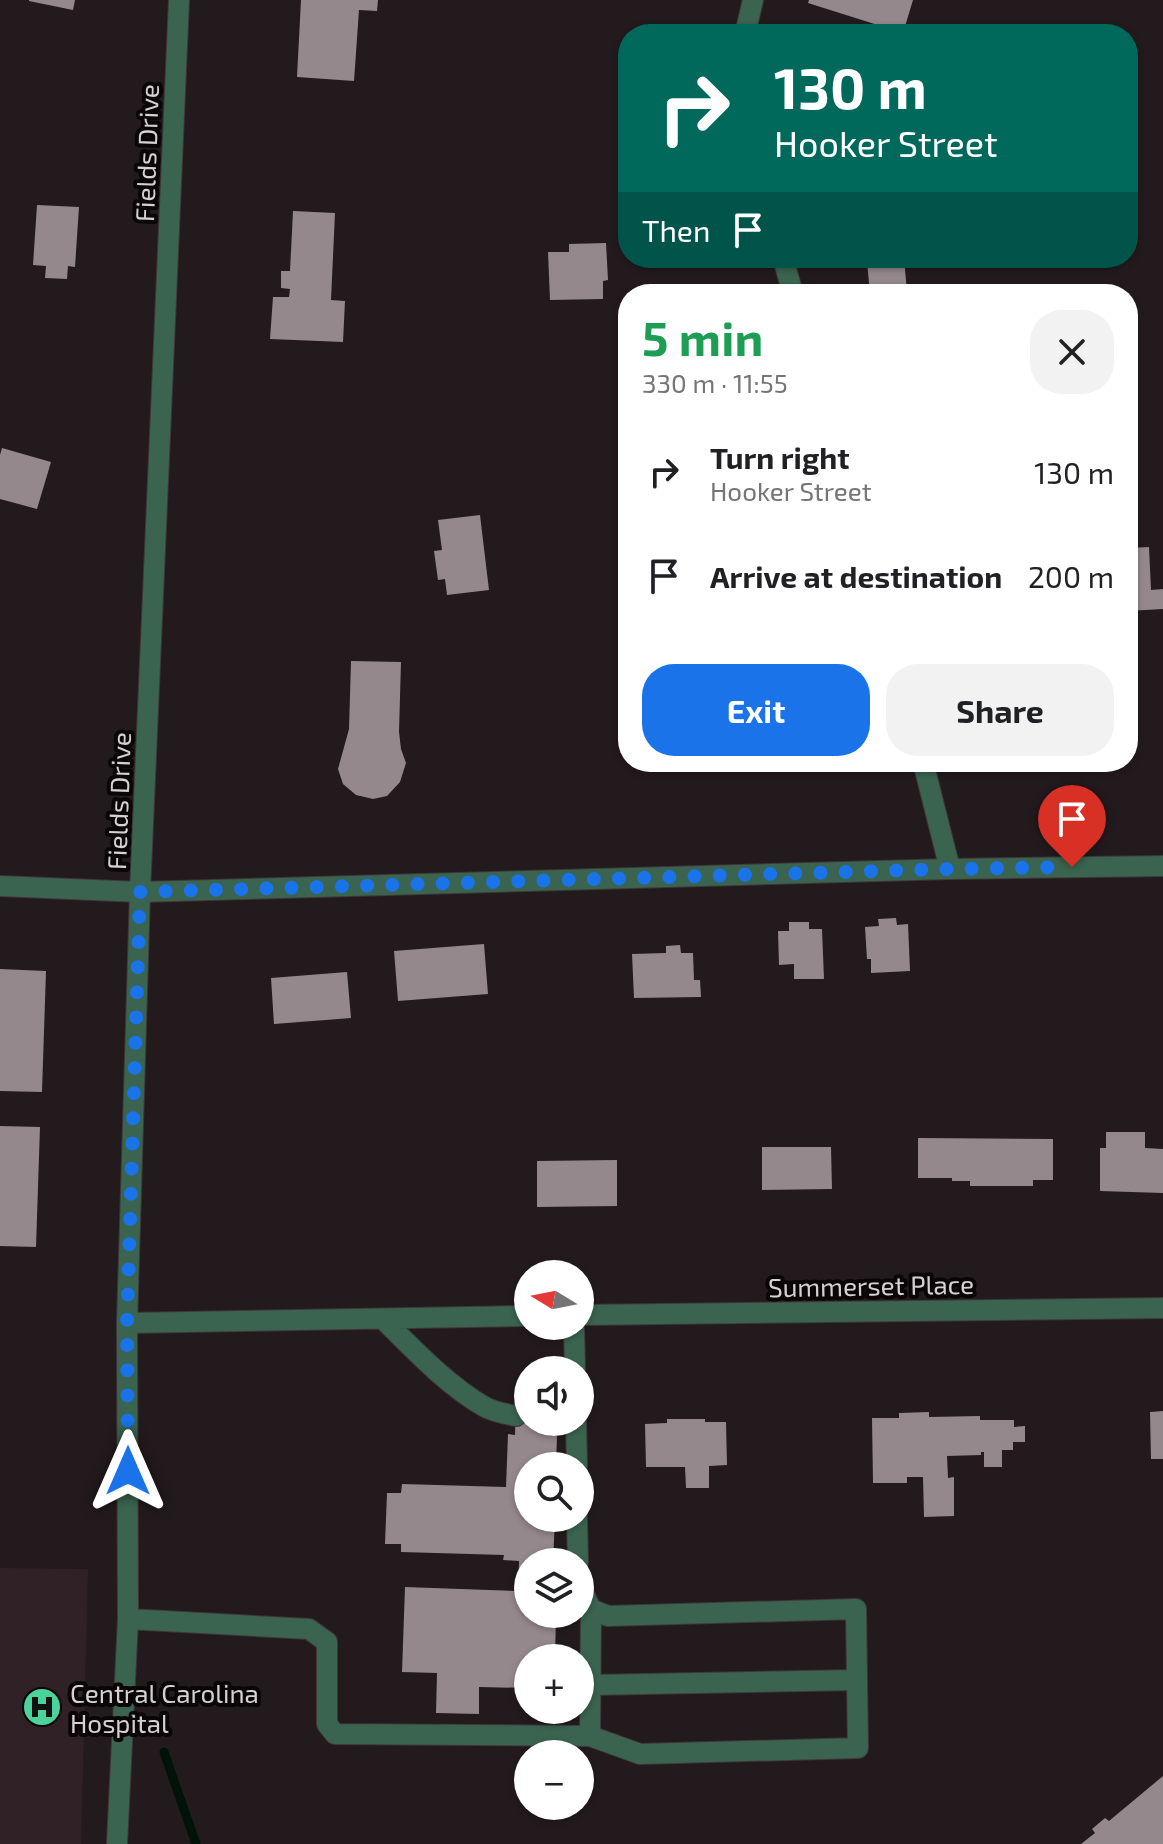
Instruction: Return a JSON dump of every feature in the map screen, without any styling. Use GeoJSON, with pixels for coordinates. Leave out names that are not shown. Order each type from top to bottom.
{"type":"FeatureCollection","features":[{"type":"Feature","properties":{"kind":"street","name":"Fields Drive"},"geometry":{"type":"LineString","coordinates":[[117,1844],[128,1619],[127,1323],[140,892],[179,0]]}},
{"type":"Feature","properties":{"kind":"street"},"geometry":{"type":"LineString","coordinates":[[747,24],[753,0]]}},
{"type":"Feature","properties":{"kind":"street"},"geometry":{"type":"LineString","coordinates":[[926,772],[950,869]]}},
{"type":"Feature","properties":{"kind":"street"},"geometry":{"type":"LineString","coordinates":[[0,886],[140,892],[950,869],[1163,866]]}},
{"type":"Feature","properties":{"kind":"street","name":"Summerset Place"},"geometry":{"type":"LineString","coordinates":[[594,1315],[1163,1308]]}},
{"type":"Feature","properties":{"kind":"street"},"geometry":{"type":"LineString","coordinates":[[127,1323],[514,1316]]}},
{"type":"Feature","properties":{"kind":"street"},"geometry":{"type":"LineString","coordinates":[[383,1319],[455,1386],[487,1409],[514,1416]]}},
{"type":"Feature","properties":{"kind":"street"},"geometry":{"type":"LineString","coordinates":[[128,1619],[309,1629],[327,1642],[327,1724],[335,1734],[590,1736],[640,1754],[858,1748],[856,1609],[608,1616],[594,1610]]}},
{"type":"Feature","properties":{"kind":"street"},"geometry":{"type":"LineString","coordinates":[[594,1685],[857,1680]]}},
{"type":"Feature","properties":{"kind":"street"},"geometry":{"type":"LineString","coordinates":[[590,1724],[590,1736]]}},
{"type":"Feature","properties":{"kind":"shaded area","name":"Central Carolina Hospital"},"geometry":{"type":"Polygon","coordinates":[[[0,1568],[88,1569],[81,1844],[0,1844],[0,1568]]]}},
{"type":"Feature","properties":{"kind":"building"},"geometry":{"type":"Polygon","coordinates":[[[29,0],[75,0],[73,10],[29,0]]]}},
{"type":"Feature","properties":{"kind":"building"},"geometry":{"type":"Polygon","coordinates":[[[301,0],[378,0],[377,11],[359,10],[354,81],[297,77],[301,0]]]}},
{"type":"Feature","properties":{"kind":"building"},"geometry":{"type":"Polygon","coordinates":[[[809,0],[913,0],[906,24],[874,24],[808,3],[809,0]]]}},
{"type":"Feature","properties":{"kind":"building"},"geometry":{"type":"Polygon","coordinates":[[[37,205],[79,207],[75,267],[68,266],[67,279],[45,278],[46,266],[33,265],[37,205]]]}},
{"type":"Feature","properties":{"kind":"building"},"geometry":{"type":"Polygon","coordinates":[[[293,211],[335,213],[331,300],[345,301],[343,342],[270,339],[273,297],[289,297],[290,289],[281,288],[281,271],[290,271],[293,211]]]}},
{"type":"Feature","properties":{"kind":"building"},"geometry":{"type":"Polygon","coordinates":[[[606,243],[608,280],[603,281],[603,299],[550,300],[548,252],[569,252],[569,244],[606,243]]]}},
{"type":"Feature","properties":{"kind":"building"},"geometry":{"type":"Polygon","coordinates":[[[868,268],[905,268],[906,284],[869,284],[868,268]]]}},
{"type":"Feature","properties":{"kind":"building"},"geometry":{"type":"Polygon","coordinates":[[[2,448],[51,462],[37,509],[0,499],[2,448]]]}},
{"type":"Feature","properties":{"kind":"building"},"geometry":{"type":"Polygon","coordinates":[[[480,515],[489,590],[447,595],[445,579],[438,580],[434,551],[442,550],[438,520],[480,515]]]}},
{"type":"Feature","properties":{"kind":"building"},"geometry":{"type":"Polygon","coordinates":[[[1149,547],[1151,590],[1163,589],[1163,609],[1138,610],[1138,548],[1149,547]]]}},
{"type":"Feature","properties":{"kind":"building"},"geometry":{"type":"Polygon","coordinates":[[[351,661],[401,662],[399,732],[406,763],[400,782],[387,796],[373,799],[356,795],[343,784],[338,769],[349,729],[351,661]]]}},
{"type":"Feature","properties":{"kind":"building"},"geometry":{"type":"Polygon","coordinates":[[[896,918],[897,925],[908,924],[910,971],[871,973],[865,927],[879,926],[878,919],[896,918]]]}},
{"type":"Feature","properties":{"kind":"building"},"geometry":{"type":"Polygon","coordinates":[[[789,922],[809,922],[809,929],[822,929],[824,979],[794,979],[794,964],[779,965],[778,931],[789,931],[789,922]]]}},
{"type":"Feature","properties":{"kind":"building"},"geometry":{"type":"Polygon","coordinates":[[[484,944],[488,994],[398,1001],[394,951],[484,944]]]}},
{"type":"Feature","properties":{"kind":"building"},"geometry":{"type":"Polygon","coordinates":[[[680,945],[681,953],[693,953],[694,980],[700,980],[701,997],[634,998],[632,954],[666,953],[666,946],[680,945]]]}},
{"type":"Feature","properties":{"kind":"building"},"geometry":{"type":"Polygon","coordinates":[[[0,969],[46,971],[42,1092],[0,1091],[0,969]]]}},
{"type":"Feature","properties":{"kind":"building"},"geometry":{"type":"Polygon","coordinates":[[[347,972],[351,1018],[274,1024],[271,978],[347,972]]]}},
{"type":"Feature","properties":{"kind":"building"},"geometry":{"type":"Polygon","coordinates":[[[0,1126],[40,1127],[36,1247],[0,1246],[0,1126]]]}},
{"type":"Feature","properties":{"kind":"building"},"geometry":{"type":"Polygon","coordinates":[[[1106,1132],[1145,1132],[1145,1148],[1163,1149],[1163,1193],[1100,1191],[1100,1148],[1106,1148],[1106,1132]]]}},
{"type":"Feature","properties":{"kind":"building"},"geometry":{"type":"Polygon","coordinates":[[[918,1138],[1053,1139],[1053,1180],[1033,1180],[1033,1186],[970,1186],[970,1181],[952,1181],[952,1178],[918,1178],[918,1138]]]}},
{"type":"Feature","properties":{"kind":"building"},"geometry":{"type":"Polygon","coordinates":[[[762,1147],[831,1147],[832,1189],[762,1190],[762,1147]]]}},
{"type":"Feature","properties":{"kind":"building"},"geometry":{"type":"Polygon","coordinates":[[[617,1160],[617,1206],[537,1207],[537,1161],[617,1160]]]}},
{"type":"Feature","properties":{"kind":"building"},"geometry":{"type":"Polygon","coordinates":[[[1163,1411],[1163,1459],[1151,1459],[1150,1412],[1163,1411]]]}},
{"type":"Feature","properties":{"kind":"building"},"geometry":{"type":"Polygon","coordinates":[[[929,1412],[929,1417],[980,1416],[980,1420],[1014,1420],[1014,1427],[1025,1426],[1025,1442],[1013,1442],[1013,1450],[1002,1450],[1002,1467],[984,1467],[984,1452],[981,1455],[947,1456],[948,1478],[954,1477],[954,1516],[924,1517],[923,1477],[907,1477],[907,1483],[873,1483],[872,1418],[899,1418],[899,1413],[929,1412]]]}},
{"type":"Feature","properties":{"kind":"building"},"geometry":{"type":"Polygon","coordinates":[[[667,1419],[726,1422],[727,1465],[709,1466],[709,1488],[686,1488],[685,1467],[646,1467],[645,1424],[667,1423],[667,1419]]]}},
{"type":"Feature","properties":{"kind":"building"},"geometry":{"type":"Polygon","coordinates":[[[508,1434],[557,1436],[556,1452],[514,1452],[514,1532],[554,1532],[554,1548],[514,1548],[514,1561],[503,1560],[504,1555],[401,1552],[401,1544],[385,1544],[387,1493],[401,1493],[402,1484],[506,1487],[508,1434]]]}},
{"type":"Feature","properties":{"kind":"building"},"geometry":{"type":"Polygon","coordinates":[[[405,1587],[514,1591],[514,1628],[556,1628],[555,1644],[514,1644],[514,1688],[479,1687],[479,1714],[436,1713],[437,1673],[402,1672],[405,1587]]]}},
{"type":"Feature","properties":{"kind":"building"},"geometry":{"type":"Polygon","coordinates":[[[1163,1776],[1163,1844],[1081,1844],[1095,1833],[1092,1829],[1105,1818],[1109,1821],[1163,1776]]]}},
{"type":"Feature","properties":{"kind":"waterway"},"geometry":{"type":"LineString","coordinates":[[164,1752],[196,1844]]}},
{"type":"Feature","properties":{"kind":"place","name":"Central Carolina Hospital"},"geometry":{"type":"Point","coordinates":[42,1707]}},
{"type":"Feature","properties":{"kind":"route"},"geometry":{"type":"LineString","coordinates":[[128,1471],[127,1323],[140,892],[1072,867]]}}]}
